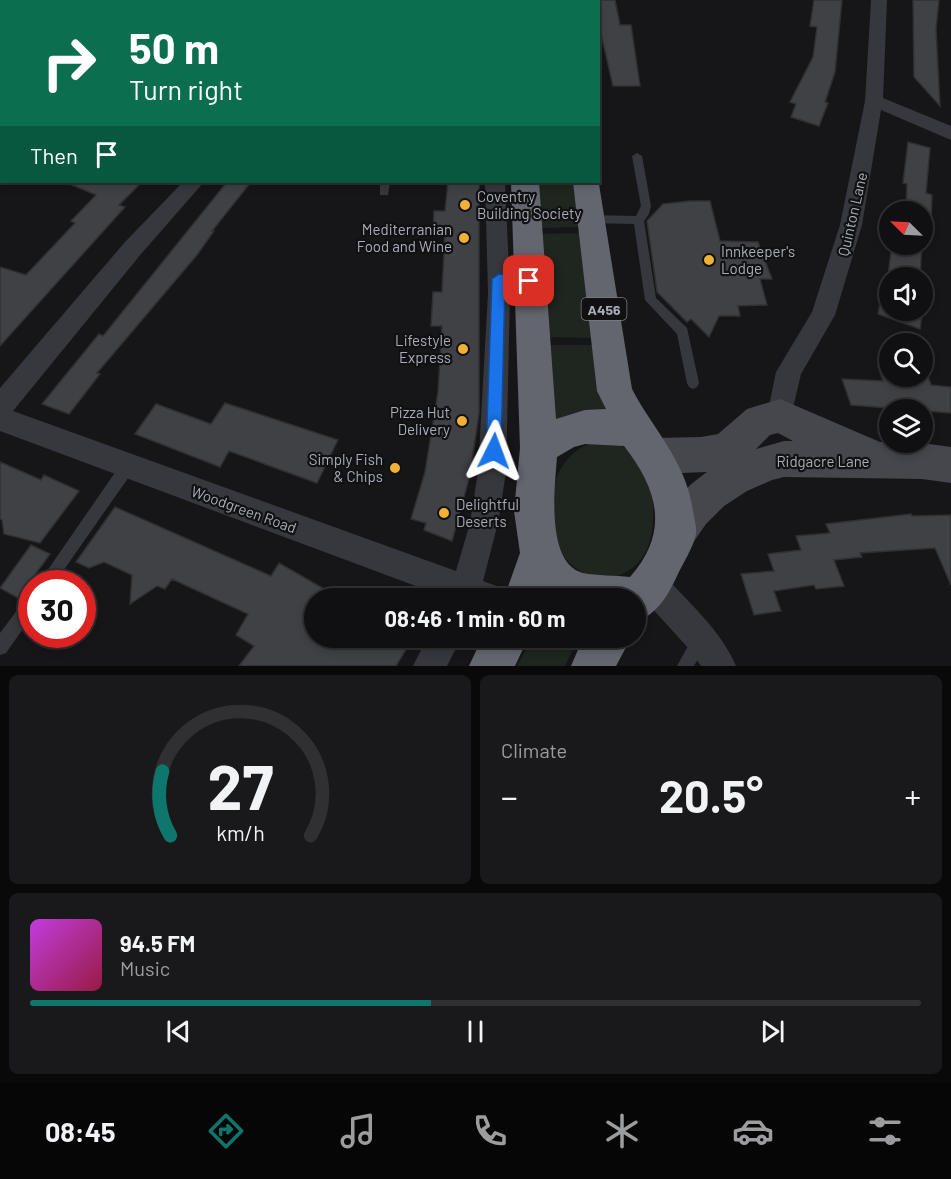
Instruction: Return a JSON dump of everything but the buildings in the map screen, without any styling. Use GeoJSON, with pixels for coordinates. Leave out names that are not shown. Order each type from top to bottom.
{"type":"FeatureCollection","features":[{"type":"Feature","properties":{"kind":"highway"},"geometry":{"type":"LineString","coordinates":[[525,183],[539,448],[534,511],[540,554],[552,576],[569,588]]}},
{"type":"Feature","properties":{"kind":"highway","name":"A456"},"geometry":{"type":"LineString","coordinates":[[587,183],[615,391],[671,490],[676,533]]}},
{"type":"Feature","properties":{"kind":"highway"},"geometry":{"type":"LineString","coordinates":[[539,448],[578,427],[613,426],[645,444]]}},
{"type":"Feature","properties":{"kind":"highway"},"geometry":{"type":"LineString","coordinates":[[644,588],[676,533]]}},
{"type":"Feature","properties":{"kind":"highway"},"geometry":{"type":"LineString","coordinates":[[528,588],[540,554]]}},
{"type":"Feature","properties":{"kind":"highway"},"geometry":{"type":"LineString","coordinates":[[491,666],[501,648]]}},
{"type":"Feature","properties":{"kind":"highway"},"geometry":{"type":"LineString","coordinates":[[593,666],[602,648]]}},
{"type":"Feature","properties":{"kind":"street","name":"Quinton Lane"},"geometry":{"type":"LineString","coordinates":[[780,416],[789,372],[823,315],[851,225],[874,102],[879,0]]}},
{"type":"Feature","properties":{"kind":"street"},"geometry":{"type":"LineString","coordinates":[[874,102],[918,118],[951,134]]}},
{"type":"Feature","properties":{"kind":"street"},"geometry":{"type":"LineString","coordinates":[[0,407],[133,248],[193,183]]}},
{"type":"Feature","properties":{"kind":"street"},"geometry":{"type":"LineString","coordinates":[[473,588],[492,472],[499,279],[495,183]]}},
{"type":"Feature","properties":{"kind":"street"},"geometry":{"type":"LineString","coordinates":[[499,279],[529,281]]}},
{"type":"Feature","properties":{"kind":"street"},"geometry":{"type":"LineString","coordinates":[[645,444],[701,455],[727,450],[747,432],[760,421],[780,416],[790,431],[792,448],[777,460],[756,451],[747,432]]}},
{"type":"Feature","properties":{"kind":"street","name":"Ridgacre Lane"},"geometry":{"type":"LineString","coordinates":[[780,416],[842,446],[889,462]]}},
{"type":"Feature","properties":{"kind":"street","name":"Woodgreen Road"},"geometry":{"type":"LineString","coordinates":[[0,419],[451,588]]}},
{"type":"Feature","properties":{"kind":"street","name":"Ridgacre Lane"},"geometry":{"type":"LineString","coordinates":[[676,533],[692,510],[732,477],[777,460],[922,461],[951,465]]}},
{"type":"Feature","properties":{"kind":"street"},"geometry":{"type":"LineString","coordinates":[[646,601],[701,639],[720,666]]}},
{"type":"Feature","properties":{"kind":"street"},"geometry":{"type":"LineString","coordinates":[[429,666],[439,648]]}},
{"type":"Feature","properties":{"kind":"lane"},"geometry":{"type":"LineString","coordinates":[[637,156],[646,206],[639,220],[651,300],[683,332],[693,383]]}},
{"type":"Feature","properties":{"kind":"lane"},"geometry":{"type":"LineString","coordinates":[[592,219],[639,220]]}},
{"type":"Feature","properties":{"kind":"lane"},"geometry":{"type":"LineString","coordinates":[[55,570],[128,466]]}},
{"type":"Feature","properties":{"kind":"lane"},"geometry":{"type":"LineString","coordinates":[[0,647],[18,622]]}},
{"type":"Feature","properties":{"kind":"lane"},"geometry":{"type":"LineString","coordinates":[[685,666],[701,639]]}},
{"type":"Feature","properties":{"kind":"shaded area"},"geometry":{"type":"Polygon","coordinates":[[[535,183],[576,183],[581,227],[536,228],[535,183]]]}},
{"type":"Feature","properties":{"kind":"shaded area"},"geometry":{"type":"Polygon","coordinates":[[[583,233],[594,338],[545,337],[536,234],[583,233]]]}},
{"type":"Feature","properties":{"kind":"shaded area"},"geometry":{"type":"Polygon","coordinates":[[[547,345],[596,345],[610,416],[554,424],[547,345]]]}},
{"type":"Feature","properties":{"kind":"shaded area"},"geometry":{"type":"Polygon","coordinates":[[[595,442],[617,444],[639,459],[649,473],[653,501],[651,537],[642,558],[620,575],[602,578],[582,572],[567,559],[555,535],[551,507],[556,479],[562,467],[570,456],[595,442]]]}},
{"type":"Feature","properties":{"kind":"shaded area"},"geometry":{"type":"Polygon","coordinates":[[[527,648],[573,648],[565,666],[517,666],[527,648]]]}},
{"type":"Feature","properties":{"kind":"place","name":"Coventry Building Society"},"geometry":{"type":"Point","coordinates":[465,205]}},
{"type":"Feature","properties":{"kind":"place","name":"Mediterranian Food and Wine"},"geometry":{"type":"Point","coordinates":[464,238]}},
{"type":"Feature","properties":{"kind":"place","name":"Innkeeper's Lodge"},"geometry":{"type":"Point","coordinates":[709,260]}},
{"type":"Feature","properties":{"kind":"place","name":"Lifestyle Express"},"geometry":{"type":"Point","coordinates":[463,349]}},
{"type":"Feature","properties":{"kind":"place","name":"Pizza Hut Delivery"},"geometry":{"type":"Point","coordinates":[462,421]}},
{"type":"Feature","properties":{"kind":"place","name":"Simply Fish & Chips"},"geometry":{"type":"Point","coordinates":[395,468]}},
{"type":"Feature","properties":{"kind":"place","name":"Delightful Deserts"},"geometry":{"type":"Point","coordinates":[444,513]}},
{"type":"Feature","properties":{"kind":"route"},"geometry":{"type":"LineString","coordinates":[[494,451],[499,279],[529,281]]}}]}
